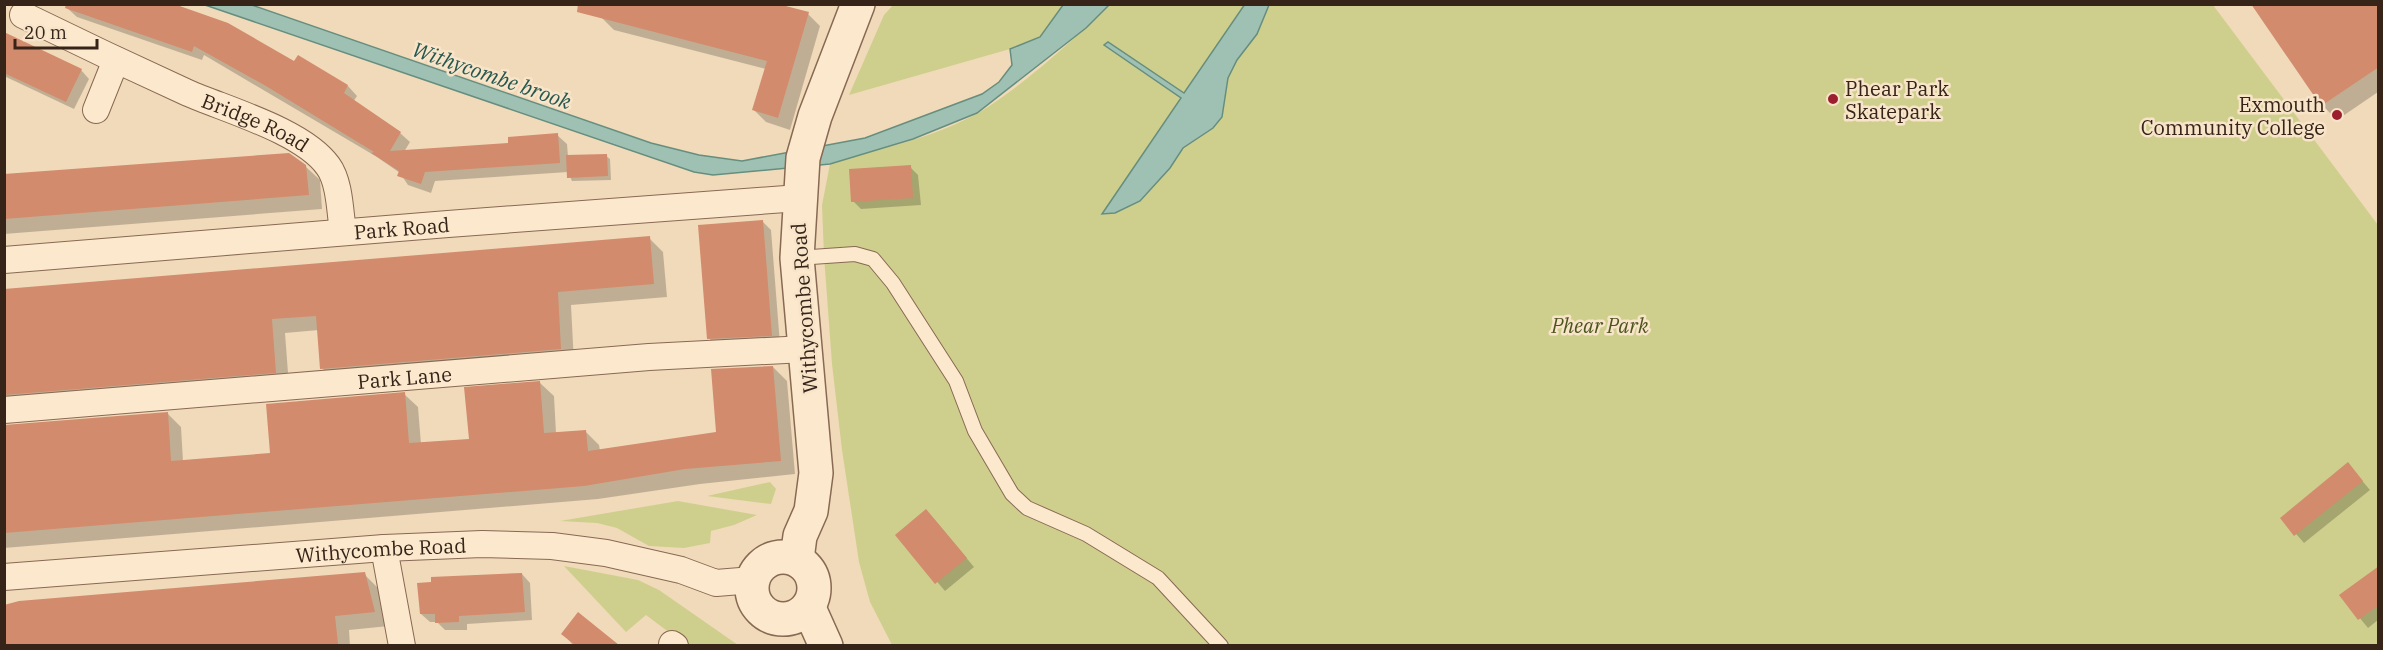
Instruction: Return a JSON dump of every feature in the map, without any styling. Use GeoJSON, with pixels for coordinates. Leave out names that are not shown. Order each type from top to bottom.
{"type":"FeatureCollection","features":[{"type":"Feature","properties":{"kind":"street","name":"Withycombe Road"},"geometry":{"type":"LineString","coordinates":[[797,558],[800,536],[811,511],[816,473],[797,258],[803,158],[815,116],[858,4]]}},
{"type":"Feature","properties":{"kind":"street","name":"Bridge Road"},"geometry":{"type":"LineString","coordinates":[[23,15],[116,60],[287,135],[317,154],[330,167],[343,232]]}},
{"type":"Feature","properties":{"kind":"street"},"geometry":{"type":"LineString","coordinates":[[96,110],[116,60]]}},
{"type":"Feature","properties":{"kind":"street","name":"Park Road"},"geometry":{"type":"LineString","coordinates":[[4,260],[799,198]]}},
{"type":"Feature","properties":{"kind":"street","name":"Park Lane"},"geometry":{"type":"LineString","coordinates":[[4,410],[638,358],[805,349]]}},
{"type":"Feature","properties":{"kind":"street","name":"Withycombe Road"},"geometry":{"type":"LineString","coordinates":[[4,577],[384,548],[483,544],[552,546],[606,553],[681,570],[717,583],[753,580]]}},
{"type":"Feature","properties":{"kind":"street"},"geometry":{"type":"LineString","coordinates":[[384,548],[402,645]]}},
{"type":"Feature","properties":{"kind":"street"},"geometry":{"type":"LineString","coordinates":[[784,557],[797,558],[810,571],[814,583],[814,598],[800,615],[786,620],[770,617],[762,612],[755,602],[753,580],[758,570],[769,561],[784,557]]}},
{"type":"Feature","properties":{"kind":"street"},"geometry":{"type":"LineString","coordinates":[[808,608],[826,645]]}},
{"type":"Feature","properties":{"kind":"lane"},"geometry":{"type":"LineString","coordinates":[[797,258],[855,254],[873,259],[893,283],[956,381],[975,431],[1012,494],[1027,508],[1086,534],[1158,578],[1221,645]]}},
{"type":"Feature","properties":{"kind":"green space"},"geometry":{"type":"Polygon","coordinates":[[[893,5],[1063,5],[1040,37],[1010,49],[849,95],[884,15],[893,5]]]}},
{"type":"Feature","properties":{"kind":"green space","name":"Phear Park"},"geometry":{"type":"Polygon","coordinates":[[[1109,5],[2213,5],[2378,225],[2378,645],[892,645],[870,602],[859,562],[842,450],[832,364],[824,256],[822,205],[830,164],[924,136],[978,113],[1011,91],[1046,63],[1109,5]]]}},
{"type":"Feature","properties":{"kind":"green space"},"geometry":{"type":"Polygon","coordinates":[[[770,482],[776,489],[771,504],[707,496],[770,482]]]}},
{"type":"Feature","properties":{"kind":"green space"},"geometry":{"type":"Polygon","coordinates":[[[678,501],[757,515],[734,525],[711,531],[710,543],[684,548],[649,546],[617,528],[597,523],[560,521],[678,501]]]}},
{"type":"Feature","properties":{"kind":"green space"},"geometry":{"type":"Polygon","coordinates":[[[564,566],[638,580],[659,590],[738,645],[686,645],[646,615],[626,632],[564,566]]]}},
{"type":"Feature","properties":{"kind":"shaded area"},"geometry":{"type":"Polygon","coordinates":[[[1245,4],[1269,5],[1257,34],[1237,60],[1228,78],[1222,117],[1213,128],[1183,148],[1170,168],[1140,201],[1115,213],[1102,214],[1181,98],[1104,45],[1108,42],[1184,93],[1245,4]]]}},
{"type":"Feature","properties":{"kind":"shaded area"},"geometry":{"type":"Polygon","coordinates":[[[205,5],[252,5],[651,143],[699,155],[742,161],[865,138],[982,94],[999,82],[1012,65],[1010,49],[1040,37],[1063,5],[1109,5],[1086,28],[977,113],[913,139],[830,164],[713,175],[694,172],[205,5]]]}},
{"type":"Feature","properties":{"kind":"building"},"geometry":{"type":"Polygon","coordinates":[[[66,4],[174,4],[228,23],[294,61],[298,55],[348,85],[344,93],[401,132],[390,151],[508,143],[508,137],[558,133],[560,163],[425,172],[421,184],[397,176],[399,171],[371,153],[374,152],[266,86],[194,46],[192,52],[65,8],[66,4]]]}},
{"type":"Feature","properties":{"kind":"building"},"geometry":{"type":"Polygon","coordinates":[[[578,4],[778,4],[809,12],[778,118],[752,110],[767,61],[577,12],[578,4]]]}},
{"type":"Feature","properties":{"kind":"building"},"geometry":{"type":"Polygon","coordinates":[[[2251,4],[2379,4],[2379,67],[2321,106],[2251,4]]]}},
{"type":"Feature","properties":{"kind":"building"},"geometry":{"type":"Polygon","coordinates":[[[4,32],[82,69],[66,102],[4,73],[4,32]]]}},
{"type":"Feature","properties":{"kind":"building"},"geometry":{"type":"Polygon","coordinates":[[[289,153],[306,165],[309,195],[4,219],[4,174],[289,153]]]}},
{"type":"Feature","properties":{"kind":"building"},"geometry":{"type":"Polygon","coordinates":[[[607,154],[608,176],[567,178],[566,155],[607,154]]]}},
{"type":"Feature","properties":{"kind":"building"},"geometry":{"type":"Polygon","coordinates":[[[911,165],[913,198],[851,202],[849,169],[911,165]]]}},
{"type":"Feature","properties":{"kind":"building"},"geometry":{"type":"Polygon","coordinates":[[[763,220],[772,336],[707,339],[698,225],[763,220]]]}},
{"type":"Feature","properties":{"kind":"building"},"geometry":{"type":"Polygon","coordinates":[[[650,236],[654,284],[558,292],[561,349],[320,369],[316,316],[272,319],[276,373],[4,395],[4,289],[650,236]]]}},
{"type":"Feature","properties":{"kind":"building"},"geometry":{"type":"Polygon","coordinates":[[[773,366],[781,461],[685,469],[584,486],[4,533],[4,425],[168,412],[171,461],[270,453],[266,404],[405,392],[409,443],[469,439],[464,387],[540,381],[544,433],[586,430],[588,451],[716,432],[711,369],[773,366]]]}},
{"type":"Feature","properties":{"kind":"building"},"geometry":{"type":"Polygon","coordinates":[[[2348,462],[2363,481],[2294,536],[2280,518],[2348,462]]]}},
{"type":"Feature","properties":{"kind":"building"},"geometry":{"type":"Polygon","coordinates":[[[926,509],[967,558],[935,584],[895,535],[926,509]]]}},
{"type":"Feature","properties":{"kind":"building"},"geometry":{"type":"Polygon","coordinates":[[[2379,566],[2379,605],[2358,620],[2339,595],[2379,566]]]}},
{"type":"Feature","properties":{"kind":"building"},"geometry":{"type":"Polygon","coordinates":[[[365,572],[375,612],[335,616],[338,644],[4,645],[4,605],[19,601],[365,572]]]}},
{"type":"Feature","properties":{"kind":"building"},"geometry":{"type":"Polygon","coordinates":[[[522,573],[525,612],[459,616],[459,622],[435,623],[435,614],[420,614],[417,583],[431,582],[431,577],[522,573]]]}},
{"type":"Feature","properties":{"kind":"building"},"geometry":{"type":"Polygon","coordinates":[[[578,612],[619,645],[575,645],[561,634],[578,612]]]}},
{"type":"Feature","properties":{"kind":"place","name":"Phear Park Skatepark"},"geometry":{"type":"Point","coordinates":[1833,99]}},
{"type":"Feature","properties":{"kind":"place","name":"Exmouth Community College"},"geometry":{"type":"Point","coordinates":[2337,115]}},
{"type":"Feature","properties":{"kind":"water label","name":"Withycombe brook"},"geometry":{"type":"Point","coordinates":[492,75]}}]}
